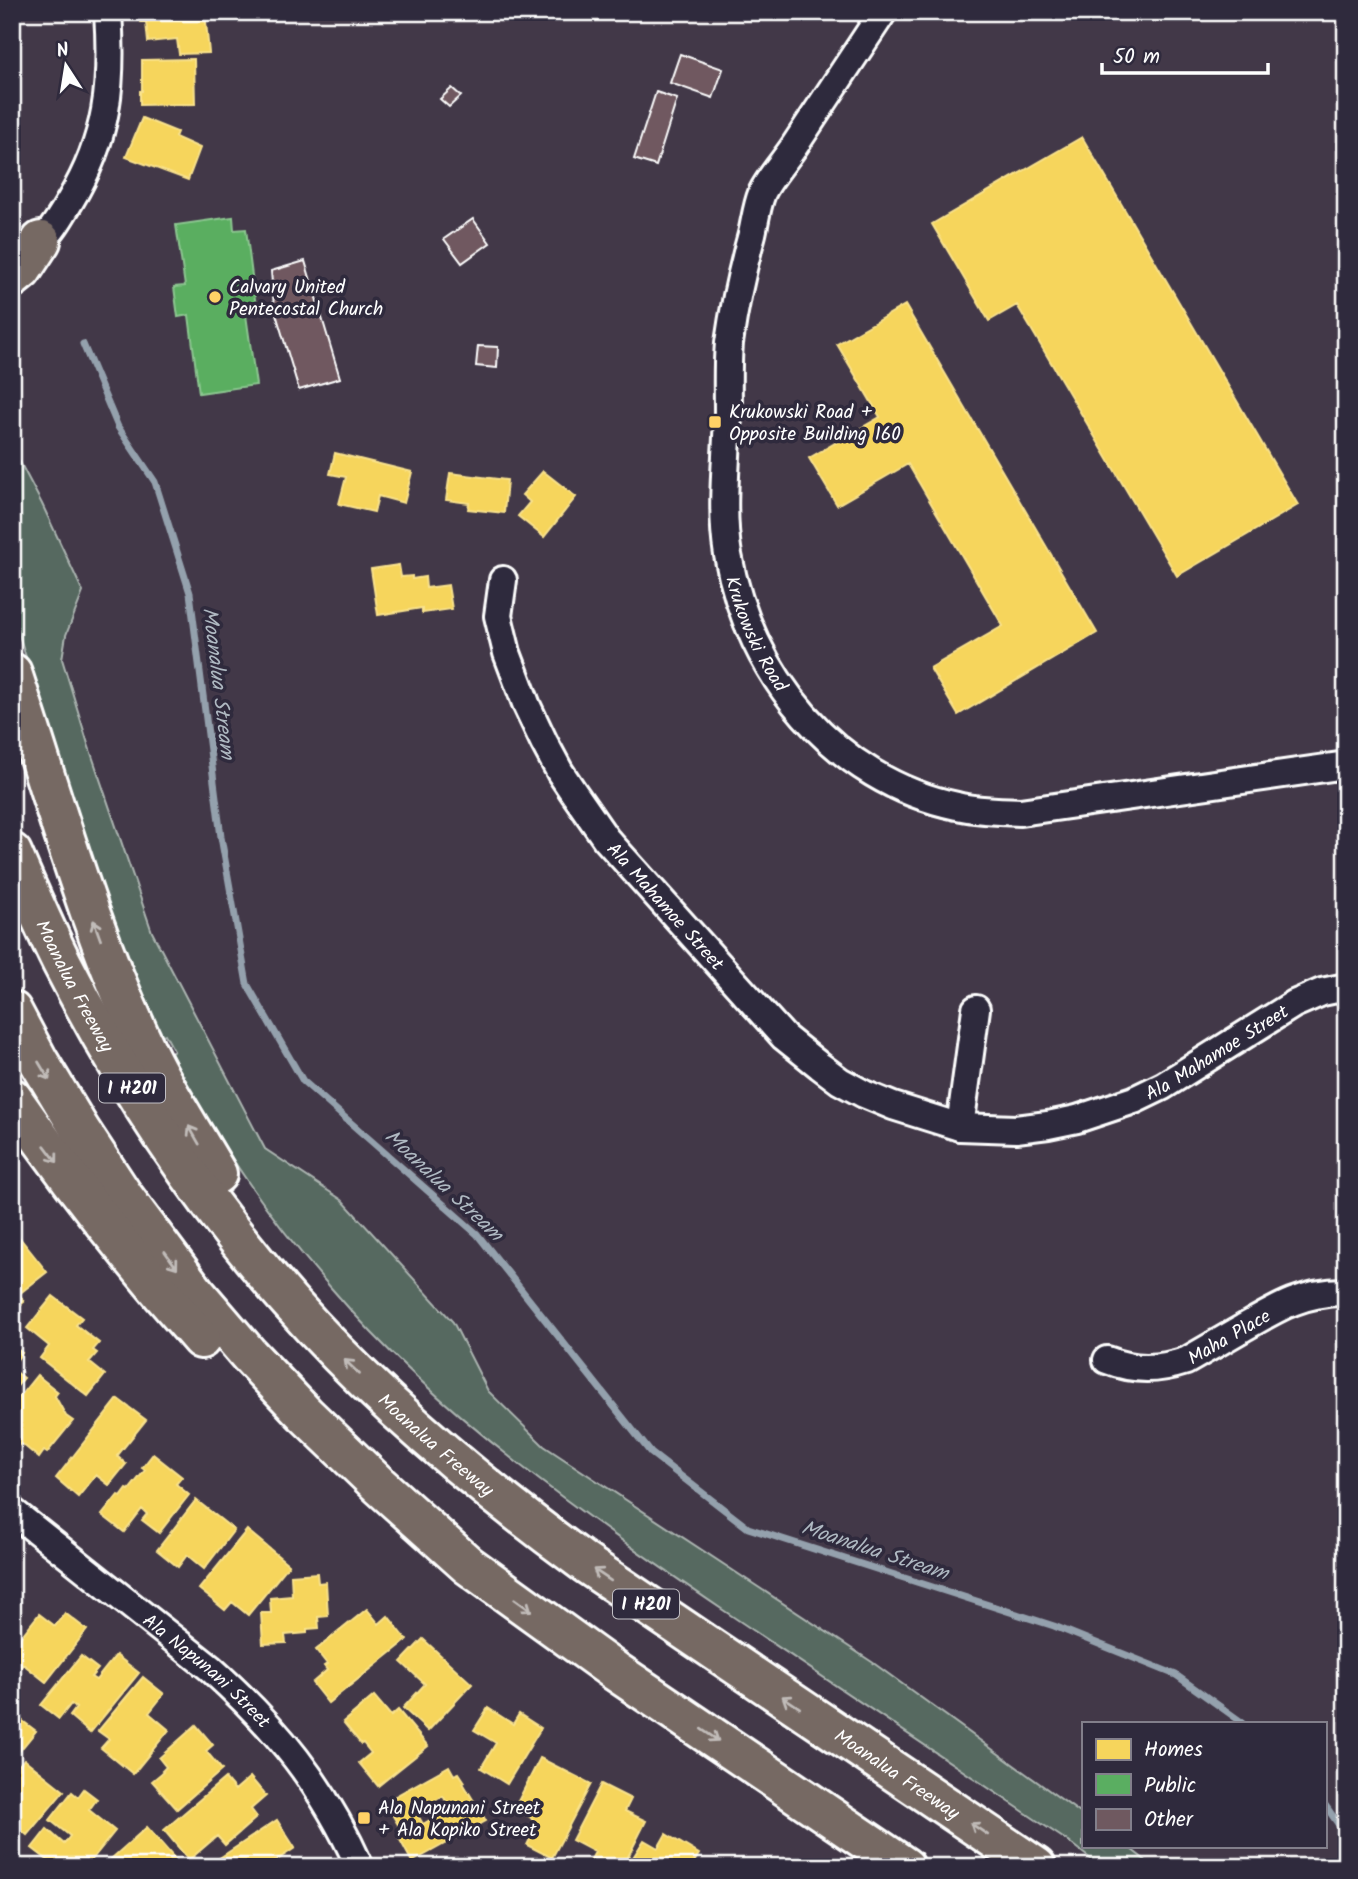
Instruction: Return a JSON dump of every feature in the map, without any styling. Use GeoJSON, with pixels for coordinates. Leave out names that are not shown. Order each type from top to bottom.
{"type":"FeatureCollection","features":[{"type":"Feature","properties":{"kind":"highway"},"geometry":{"type":"LineString","coordinates":[[12,278],[22,270],[27,248]]}},
{"type":"Feature","properties":{"kind":"highway"},"geometry":{"type":"LineString","coordinates":[[12,673],[98,934],[149,1055],[289,1301]]}},
{"type":"Feature","properties":{"kind":"highway","name":"Moanalua Freeway"},"geometry":{"type":"LineString","coordinates":[[12,853],[62,963],[140,1102],[234,1235],[289,1301],[342,1357],[456,1464],[520,1516],[596,1571],[1036,1867]]}},
{"type":"Feature","properties":{"kind":"highway"},"geometry":{"type":"LineString","coordinates":[[12,1011],[87,1141],[124,1197],[195,1292],[305,1414],[468,1565]]}},
{"type":"Feature","properties":{"kind":"highway"},"geometry":{"type":"LineString","coordinates":[[12,1098],[108,1229],[255,1400],[468,1565],[615,1671],[905,1867]]}},
{"type":"Feature","properties":{"kind":"street"},"geometry":{"type":"LineString","coordinates":[[88,12],[96,24],[110,73]]}},
{"type":"Feature","properties":{"kind":"street"},"geometry":{"type":"LineString","coordinates":[[27,248],[60,217],[78,188],[103,126],[110,73],[108,12]]}},
{"type":"Feature","properties":{"kind":"street","name":"Krukowski Road"},"geometry":{"type":"LineString","coordinates":[[883,12],[762,192],[744,262],[729,345],[724,488],[728,552],[739,603],[761,654],[776,679],[823,735],[852,760],[883,780],[956,806],[989,811],[1020,812],[1346,765]]}},
{"type":"Feature","properties":{"kind":"street","name":"Ala Mahamoe Street"},"geometry":{"type":"LineString","coordinates":[[503,580],[498,616],[507,653],[527,706],[560,772],[606,839],[776,1028],[799,1050],[840,1081],[864,1094],[960,1128],[1016,1129],[1077,1119],[1125,1104],[1163,1086],[1294,1004],[1322,992],[1346,987]]}},
{"type":"Feature","properties":{"kind":"street"},"geometry":{"type":"LineString","coordinates":[[960,1128],[976,1009]]}},
{"type":"Feature","properties":{"kind":"street","name":"Maha Place"},"geometry":{"type":"LineString","coordinates":[[1107,1360],[1138,1369],[1170,1366],[1186,1361],[1297,1299],[1317,1294],[1346,1292]]}},
{"type":"Feature","properties":{"kind":"street","name":"Ala Napunani Street"},"geometry":{"type":"LineString","coordinates":[[12,1511],[239,1693],[281,1739],[313,1780],[335,1816],[360,1867]]}},
{"type":"Feature","properties":{"kind":"green space"},"geometry":{"type":"Polygon","coordinates":[[[12,447],[83,592],[66,635],[62,659],[152,932],[265,1149],[342,1200],[453,1322],[488,1391],[544,1446],[872,1662],[1082,1814],[1082,1848],[1130,1848],[1154,1867],[1101,1867],[1069,1842],[621,1539],[468,1423],[375,1336],[332,1289],[298,1249],[236,1164],[170,1054],[174,1051],[165,1034],[161,1036],[119,939],[101,889],[12,608],[12,447]]]}},
{"type":"Feature","properties":{"kind":"building: Homes"},"geometry":{"type":"Polygon","coordinates":[[[140,12],[205,12],[209,53],[179,54],[177,39],[148,42],[146,22],[141,22],[140,12]]]}},
{"type":"Feature","properties":{"kind":"building: Homes"},"geometry":{"type":"Polygon","coordinates":[[[194,59],[195,104],[140,105],[142,60],[194,59]]]}},
{"type":"Feature","properties":{"kind":"building: Homes"},"geometry":{"type":"Polygon","coordinates":[[[142,118],[177,132],[175,137],[200,148],[188,180],[126,157],[142,118]]]}},
{"type":"Feature","properties":{"kind":"building: Homes"},"geometry":{"type":"Polygon","coordinates":[[[1082,137],[1298,505],[1177,576],[1017,305],[989,321],[932,224],[1082,137]]]}},
{"type":"Feature","properties":{"kind":"building: Homes"},"geometry":{"type":"Polygon","coordinates":[[[905,305],[1097,633],[958,715],[930,668],[1003,626],[908,464],[837,505],[809,458],[880,417],[837,344],[905,305]]]}},
{"type":"Feature","properties":{"kind":"building: Homes"},"geometry":{"type":"Polygon","coordinates":[[[335,453],[412,472],[404,503],[378,496],[374,512],[339,504],[346,477],[330,474],[335,453]]]}},
{"type":"Feature","properties":{"kind":"building: Homes"},"geometry":{"type":"Polygon","coordinates":[[[543,471],[576,497],[544,537],[518,516],[530,502],[522,495],[543,471]]]}},
{"type":"Feature","properties":{"kind":"building: Homes"},"geometry":{"type":"Polygon","coordinates":[[[450,473],[507,480],[504,513],[468,509],[469,503],[446,500],[450,473]]]}},
{"type":"Feature","properties":{"kind":"building: Homes"},"geometry":{"type":"Polygon","coordinates":[[[399,565],[401,577],[425,577],[426,588],[448,585],[452,609],[422,613],[422,608],[378,615],[371,569],[399,565]]]}},
{"type":"Feature","properties":{"kind":"building: Homes"},"geometry":{"type":"Polygon","coordinates":[[[16,1233],[47,1272],[19,1294],[24,1302],[12,1311],[12,1236],[16,1233]]]}},
{"type":"Feature","properties":{"kind":"building: Homes"},"geometry":{"type":"Polygon","coordinates":[[[53,1296],[82,1318],[76,1325],[99,1343],[93,1350],[97,1353],[89,1362],[105,1375],[88,1396],[40,1358],[49,1346],[27,1328],[53,1296]]]}},
{"type":"Feature","properties":{"kind":"building: Homes"},"geometry":{"type":"Polygon","coordinates":[[[12,1345],[22,1353],[12,1366],[12,1345]]]}},
{"type":"Feature","properties":{"kind":"building: Homes"},"geometry":{"type":"Polygon","coordinates":[[[12,1369],[24,1378],[12,1392],[12,1369]]]}},
{"type":"Feature","properties":{"kind":"building: Homes"},"geometry":{"type":"Polygon","coordinates":[[[37,1375],[58,1392],[55,1396],[66,1416],[73,1421],[47,1453],[44,1451],[39,1458],[21,1443],[12,1452],[12,1406],[37,1375]]]}},
{"type":"Feature","properties":{"kind":"building: Homes"},"geometry":{"type":"Polygon","coordinates":[[[118,1399],[146,1420],[117,1456],[126,1464],[109,1485],[96,1475],[78,1497],[56,1478],[118,1399]]]}},
{"type":"Feature","properties":{"kind":"building: Homes"},"geometry":{"type":"Polygon","coordinates":[[[153,1454],[182,1477],[176,1484],[189,1495],[159,1533],[142,1520],[147,1514],[142,1509],[124,1532],[102,1515],[118,1495],[121,1497],[129,1490],[145,1470],[142,1468],[153,1454]]]}},
{"type":"Feature","properties":{"kind":"building: Homes"},"geometry":{"type":"Polygon","coordinates":[[[196,1500],[234,1530],[204,1569],[187,1555],[178,1567],[157,1550],[196,1500]]]}},
{"type":"Feature","properties":{"kind":"building: Homes"},"geometry":{"type":"Polygon","coordinates":[[[247,1530],[289,1565],[248,1615],[232,1602],[225,1610],[199,1589],[247,1530]]]}},
{"type":"Feature","properties":{"kind":"building: Homes"},"geometry":{"type":"Polygon","coordinates":[[[317,1573],[318,1583],[326,1582],[328,1616],[318,1617],[319,1628],[307,1629],[307,1633],[285,1635],[286,1643],[263,1644],[261,1613],[271,1613],[270,1598],[292,1596],[291,1575],[317,1573]]]}},
{"type":"Feature","properties":{"kind":"building: Homes"},"geometry":{"type":"Polygon","coordinates":[[[367,1609],[379,1624],[388,1616],[407,1640],[328,1703],[312,1683],[327,1670],[324,1666],[327,1664],[316,1650],[367,1609]]]}},
{"type":"Feature","properties":{"kind":"building: Homes"},"geometry":{"type":"Polygon","coordinates":[[[65,1613],[87,1630],[46,1682],[23,1664],[16,1673],[12,1670],[12,1648],[39,1614],[55,1626],[65,1613]]]}},
{"type":"Feature","properties":{"kind":"building: Homes"},"geometry":{"type":"Polygon","coordinates":[[[423,1639],[472,1684],[428,1731],[403,1708],[425,1684],[401,1662],[423,1639]]]}},
{"type":"Feature","properties":{"kind":"building: Homes"},"geometry":{"type":"Polygon","coordinates":[[[116,1655],[139,1673],[90,1733],[70,1716],[76,1708],[71,1704],[59,1719],[41,1705],[81,1656],[98,1669],[91,1677],[96,1680],[116,1655]]]}},
{"type":"Feature","properties":{"kind":"building: Homes"},"geometry":{"type":"Polygon","coordinates":[[[143,1677],[164,1694],[149,1713],[169,1730],[133,1774],[101,1748],[109,1739],[98,1731],[143,1677]]]}},
{"type":"Feature","properties":{"kind":"building: Homes"},"geometry":{"type":"Polygon","coordinates":[[[374,1696],[391,1716],[398,1710],[428,1746],[378,1786],[359,1763],[371,1753],[343,1722],[374,1696]]]}},
{"type":"Feature","properties":{"kind":"building: Homes"},"geometry":{"type":"Polygon","coordinates":[[[488,1708],[513,1724],[519,1714],[541,1728],[507,1784],[481,1768],[496,1743],[474,1730],[488,1708]]]}},
{"type":"Feature","properties":{"kind":"building: Homes"},"geometry":{"type":"Polygon","coordinates":[[[12,1713],[36,1731],[13,1759],[16,1760],[12,1765],[12,1713]]]}},
{"type":"Feature","properties":{"kind":"building: Homes"},"geometry":{"type":"Polygon","coordinates":[[[196,1725],[213,1745],[206,1751],[222,1770],[177,1809],[152,1781],[166,1767],[159,1758],[196,1725]]]}},
{"type":"Feature","properties":{"kind":"building: Homes"},"geometry":{"type":"Polygon","coordinates":[[[540,1758],[591,1784],[552,1858],[527,1845],[538,1823],[514,1809],[540,1758]]]}},
{"type":"Feature","properties":{"kind":"building: Homes"},"geometry":{"type":"Polygon","coordinates":[[[24,1759],[64,1791],[27,1835],[21,1830],[15,1837],[12,1835],[12,1774],[24,1759]]]}},
{"type":"Feature","properties":{"kind":"building: Homes"},"geometry":{"type":"Polygon","coordinates":[[[449,1766],[454,1775],[459,1773],[486,1821],[412,1862],[399,1838],[404,1835],[385,1802],[449,1766]],[[443,1796],[416,1812],[423,1824],[450,1808],[443,1796]]]}},
{"type":"Feature","properties":{"kind":"building: Homes"},"geometry":{"type":"Polygon","coordinates":[[[250,1777],[266,1796],[251,1809],[257,1817],[225,1845],[217,1836],[189,1860],[164,1830],[225,1778],[235,1790],[250,1777]]]}},
{"type":"Feature","properties":{"kind":"building: Homes"},"geometry":{"type":"Polygon","coordinates":[[[601,1784],[631,1799],[625,1811],[646,1821],[623,1867],[587,1867],[595,1852],[572,1840],[601,1784]]]}},
{"type":"Feature","properties":{"kind":"building: Homes"},"geometry":{"type":"Polygon","coordinates":[[[84,1789],[97,1799],[89,1810],[115,1831],[86,1867],[50,1867],[50,1862],[32,1848],[47,1829],[64,1844],[70,1836],[50,1820],[72,1792],[78,1797],[84,1789]]]}},
{"type":"Feature","properties":{"kind":"building: Homes"},"geometry":{"type":"Polygon","coordinates":[[[277,1820],[295,1848],[274,1862],[277,1867],[206,1867],[277,1820]]]}},
{"type":"Feature","properties":{"kind":"building: Homes"},"geometry":{"type":"Polygon","coordinates":[[[147,1827],[182,1867],[102,1867],[147,1827]]]}},
{"type":"Feature","properties":{"kind":"building: Homes"},"geometry":{"type":"Polygon","coordinates":[[[666,1834],[699,1854],[691,1867],[627,1867],[644,1840],[658,1848],[666,1834]]]}},
{"type":"Feature","properties":{"kind":"building: Public","name":"Calvary United Pentecostal Church"},"geometry":{"type":"Polygon","coordinates":[[[233,217],[234,230],[246,229],[256,307],[245,308],[256,385],[199,393],[189,315],[178,317],[174,287],[185,286],[176,225],[233,217]]]}},
{"type":"Feature","properties":{"kind":"building: Other"},"geometry":{"type":"Polygon","coordinates":[[[680,54],[723,69],[713,98],[670,83],[680,54]]]}},
{"type":"Feature","properties":{"kind":"building: Other"},"geometry":{"type":"Polygon","coordinates":[[[452,88],[461,96],[449,107],[440,99],[452,88]]]}},
{"type":"Feature","properties":{"kind":"building: Other"},"geometry":{"type":"Polygon","coordinates":[[[656,92],[677,99],[656,166],[634,159],[656,92]]]}},
{"type":"Feature","properties":{"kind":"building: Other"},"geometry":{"type":"Polygon","coordinates":[[[473,219],[490,243],[462,263],[444,239],[473,219]]]}},
{"type":"Feature","properties":{"kind":"building: Other"},"geometry":{"type":"Polygon","coordinates":[[[305,261],[340,378],[299,390],[274,307],[271,271],[305,261]]]}},
{"type":"Feature","properties":{"kind":"building: Other"},"geometry":{"type":"Polygon","coordinates":[[[478,346],[498,347],[497,368],[476,366],[478,346]]]}},
{"type":"Feature","properties":{"kind":"waterway","name":"Moanalua Stream"},"geometry":{"type":"LineString","coordinates":[[83,344],[118,427],[155,482],[190,593],[221,837],[247,984],[303,1081],[477,1234],[651,1453],[748,1528],[1054,1626],[1176,1675],[1242,1722]]}},
{"type":"Feature","properties":{"kind":"waterway","name":"Moanalua Stream"},"geometry":{"type":"LineString","coordinates":[[1326,1806],[1346,1835]]}},
{"type":"Feature","properties":{"kind":"place","name":"Calvary United Pentecostal Church"},"geometry":{"type":"Point","coordinates":[215,297]}},
{"type":"Feature","properties":{"kind":"place","name":"Krukowski Road + Opposite Building 160"},"geometry":{"type":"Point","coordinates":[715,422]}},
{"type":"Feature","properties":{"kind":"place","name":"Ala Napunani Street + Ala Kopiko Street"},"geometry":{"type":"Point","coordinates":[364,1818]}}]}
